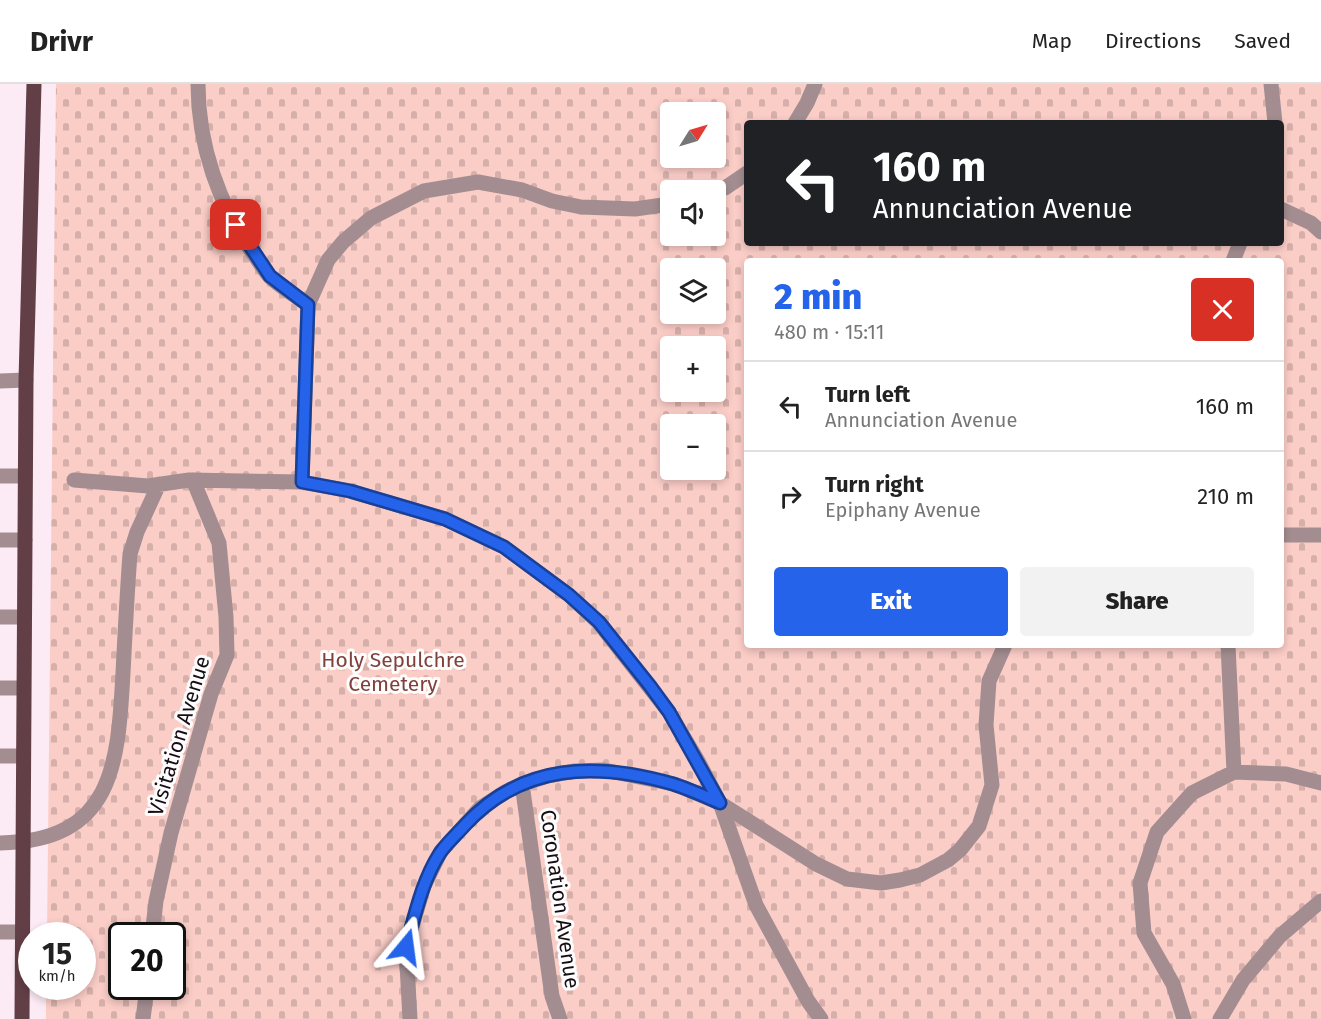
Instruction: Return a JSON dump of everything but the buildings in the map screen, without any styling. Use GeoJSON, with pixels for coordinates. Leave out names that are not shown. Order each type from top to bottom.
{"type":"FeatureCollection","features":[{"type":"Feature","properties":{"kind":"main road"},"geometry":{"type":"LineString","coordinates":[[22,922],[26,380],[34,84]]}},
{"type":"Feature","properties":{"kind":"main road"},"geometry":{"type":"LineString","coordinates":[[22,1000],[22,1019]]}},
{"type":"Feature","properties":{"kind":"street"},"geometry":{"type":"LineString","coordinates":[[198,84],[199,117],[205,148],[214,178],[236,225],[270,276],[308,305]]}},
{"type":"Feature","properties":{"kind":"street"},"geometry":{"type":"LineString","coordinates":[[797,120],[815,84]]}},
{"type":"Feature","properties":{"kind":"street"},"geometry":{"type":"LineString","coordinates":[[1271,84],[1275,120]]}},
{"type":"Feature","properties":{"kind":"street"},"geometry":{"type":"LineString","coordinates":[[726,187],[744,175]]}},
{"type":"Feature","properties":{"kind":"street"},"geometry":{"type":"LineString","coordinates":[[302,482],[308,305],[328,260],[343,242],[377,214],[424,190],[478,183],[522,190],[552,201],[581,207],[635,209],[660,205]]}},
{"type":"Feature","properties":{"kind":"street"},"geometry":{"type":"LineString","coordinates":[[1284,210],[1311,223],[1321,232]]}},
{"type":"Feature","properties":{"kind":"street"},"geometry":{"type":"LineString","coordinates":[[0,381],[26,380]]}},
{"type":"Feature","properties":{"kind":"street"},"geometry":{"type":"LineString","coordinates":[[0,476],[25,476]]}},
{"type":"Feature","properties":{"kind":"street"},"geometry":{"type":"LineString","coordinates":[[74,480],[148,486],[193,480],[302,482],[350,491],[445,519],[504,547],[569,595],[599,622],[669,712],[720,803],[756,905],[808,1001],[821,1019]]}},
{"type":"Feature","properties":{"kind":"street","name":"Visitation Avenue"},"geometry":{"type":"LineString","coordinates":[[154,922],[171,833],[211,694],[227,655],[219,543],[193,480]]}},
{"type":"Feature","properties":{"kind":"street"},"geometry":{"type":"LineString","coordinates":[[0,843],[23,843],[52,836],[76,824],[97,802],[112,771],[121,720],[130,554],[137,532],[159,484]]}},
{"type":"Feature","properties":{"kind":"street"},"geometry":{"type":"LineString","coordinates":[[1284,536],[1321,536]]}},
{"type":"Feature","properties":{"kind":"street"},"geometry":{"type":"LineString","coordinates":[[0,540],[25,540]]}},
{"type":"Feature","properties":{"kind":"street"},"geometry":{"type":"LineString","coordinates":[[0,617],[24,617]]}},
{"type":"Feature","properties":{"kind":"street"},"geometry":{"type":"LineString","coordinates":[[410,1019],[406,947],[423,886],[441,851],[480,808],[522,784],[557,774],[604,770],[674,784],[720,803],[816,864],[847,879],[881,883],[900,880],[920,875],[948,860],[960,850],[979,826],[992,785],[986,725],[989,681],[1004,648]]}},
{"type":"Feature","properties":{"kind":"street"},"geometry":{"type":"LineString","coordinates":[[1228,648],[1234,772]]}},
{"type":"Feature","properties":{"kind":"street"},"geometry":{"type":"LineString","coordinates":[[0,688],[23,688]]}},
{"type":"Feature","properties":{"kind":"street"},"geometry":{"type":"LineString","coordinates":[[0,756],[23,756]]}},
{"type":"Feature","properties":{"kind":"street"},"geometry":{"type":"LineString","coordinates":[[1184,1019],[1173,984],[1144,933],[1140,883],[1157,832],[1192,793],[1234,772],[1286,774],[1321,783]]}},
{"type":"Feature","properties":{"kind":"street","name":"Coronation Avenue"},"geometry":{"type":"LineString","coordinates":[[522,784],[552,996],[560,1019]]}},
{"type":"Feature","properties":{"kind":"street"},"geometry":{"type":"LineString","coordinates":[[1220,1019],[1243,980],[1280,936],[1321,901]]}},
{"type":"Feature","properties":{"kind":"street"},"geometry":{"type":"LineString","coordinates":[[0,932],[18,932]]}},
{"type":"Feature","properties":{"kind":"street"},"geometry":{"type":"LineString","coordinates":[[143,1019],[145,1000]]}},
{"type":"Feature","properties":{"kind":"green space","name":"Holy Sepulchre Cemetery"},"geometry":{"type":"Polygon","coordinates":[[[56,84],[1321,84],[1321,1019],[46,1019],[46,1000],[96,1000],[96,922],[47,922],[56,84]]]}},
{"type":"Feature","properties":{"kind":"route"},"geometry":{"type":"LineString","coordinates":[[236,225],[270,276],[308,305],[302,482],[350,491],[445,519],[504,547],[569,595],[611,636],[669,712],[720,803],[674,784],[604,770],[561,773],[522,784],[480,808],[441,851],[423,886],[406,947]]}}]}
